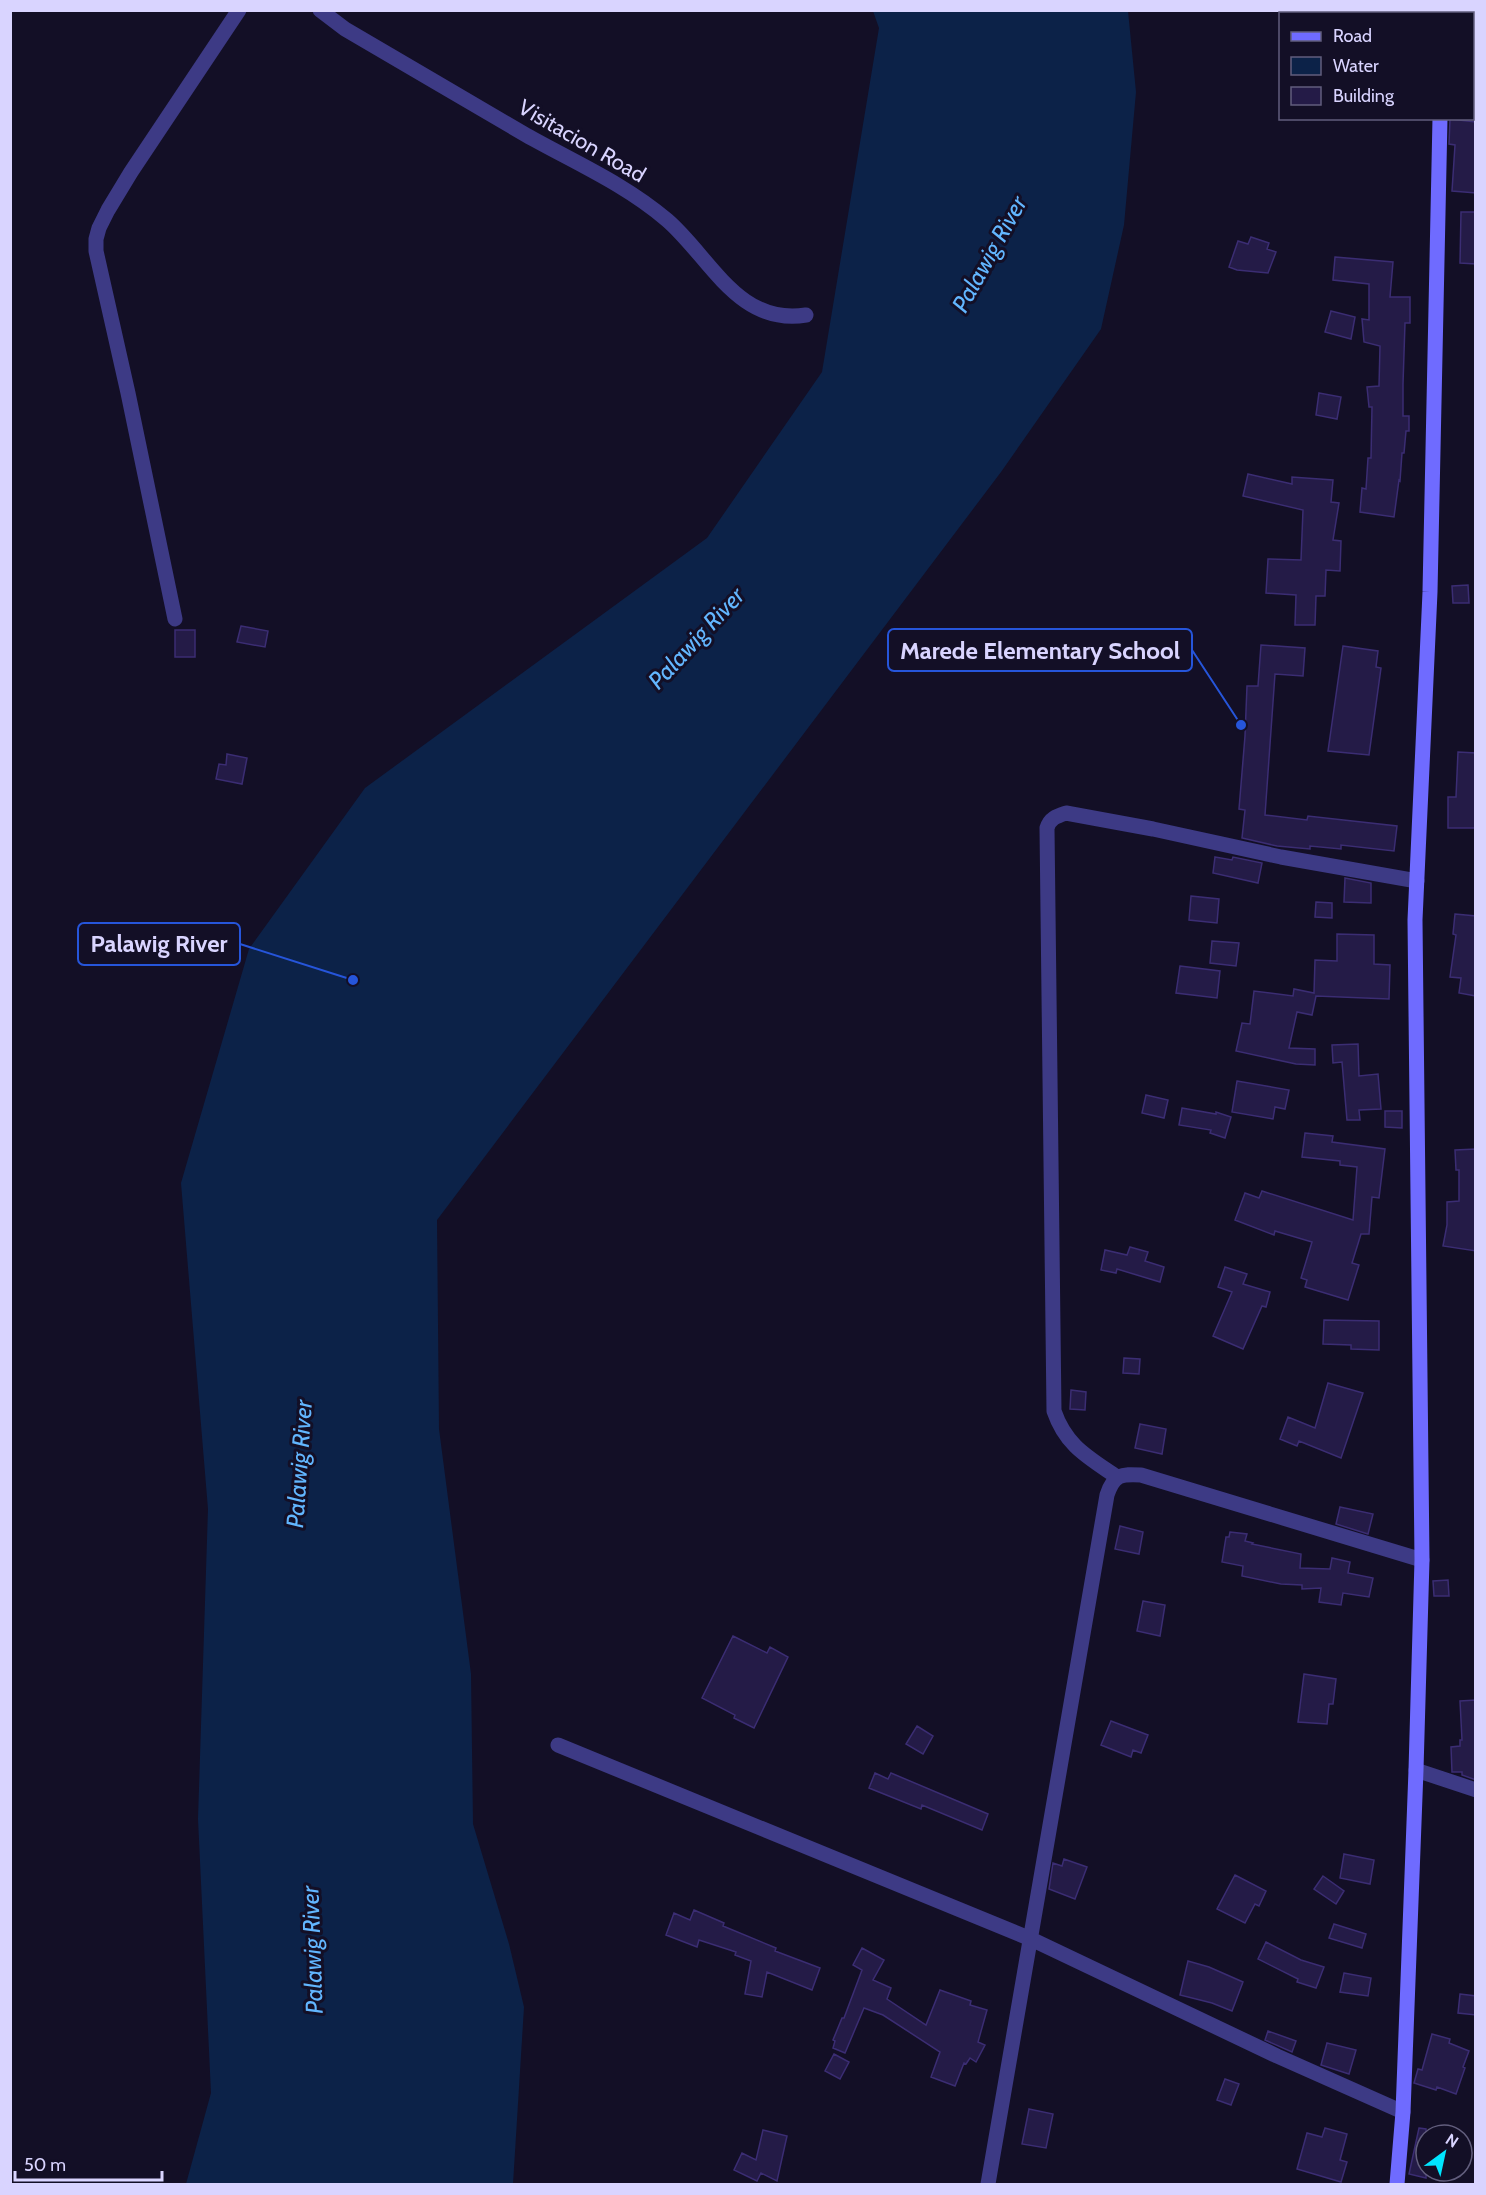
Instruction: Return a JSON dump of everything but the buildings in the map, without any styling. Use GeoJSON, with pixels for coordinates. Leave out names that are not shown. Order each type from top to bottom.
{"type":"FeatureCollection","features":[{"type":"Feature","properties":{"kind":"street"},"geometry":{"type":"LineString","coordinates":[[175,619],[129,393],[96,252],[96,239],[108,210],[131,172],[239,10]]}},
{"type":"Feature","properties":{"kind":"street","name":"Visitacion Road"},"geometry":{"type":"LineString","coordinates":[[320,10],[345,29],[528,136],[628,190],[668,221],[731,291],[753,307],[774,315],[794,317],[806,315]]}},
{"type":"Feature","properties":{"kind":"street"},"geometry":{"type":"LineString","coordinates":[[1397,2184],[1403,2112],[1422,1560],[1415,920],[1430,592],[1440,120]]}},
{"type":"Feature","properties":{"kind":"street"},"geometry":{"type":"LineString","coordinates":[[1117,1477],[1080,1452],[1068,1440],[1059,1426],[1054,1411],[1048,823],[1066,813],[1281,857],[1417,881]]}},
{"type":"Feature","properties":{"kind":"street"},"geometry":{"type":"LineString","coordinates":[[988,2184],[1107,1495],[1111,1484],[1117,1477],[1124,1474],[1141,1475],[1422,1560]]}},
{"type":"Feature","properties":{"kind":"street"},"geometry":{"type":"LineString","coordinates":[[558,1745],[1031,1939],[1277,2056],[1403,2112]]}},
{"type":"Feature","properties":{"kind":"street"},"geometry":{"type":"LineString","coordinates":[[1416,1770],[1476,1790]]}},
{"type":"Feature","properties":{"kind":"water"},"geometry":{"type":"Polygon","coordinates":[[[873,11],[1128,11],[1136,92],[1124,225],[1101,329],[1001,472],[437,1220],[439,1429],[471,1674],[473,1824],[509,1944],[524,2007],[513,2184],[186,2184],[211,2093],[198,1819],[208,1509],[181,1183],[249,949],[365,788],[707,538],[822,372],[879,28],[873,11]]]}},
{"type":"Feature","properties":{"kind":"place","name":"Marede Elementary School"},"geometry":{"type":"Point","coordinates":[1241,725]}},
{"type":"Feature","properties":{"kind":"place","name":"Palawig River"},"geometry":{"type":"Point","coordinates":[353,980]}}]}
